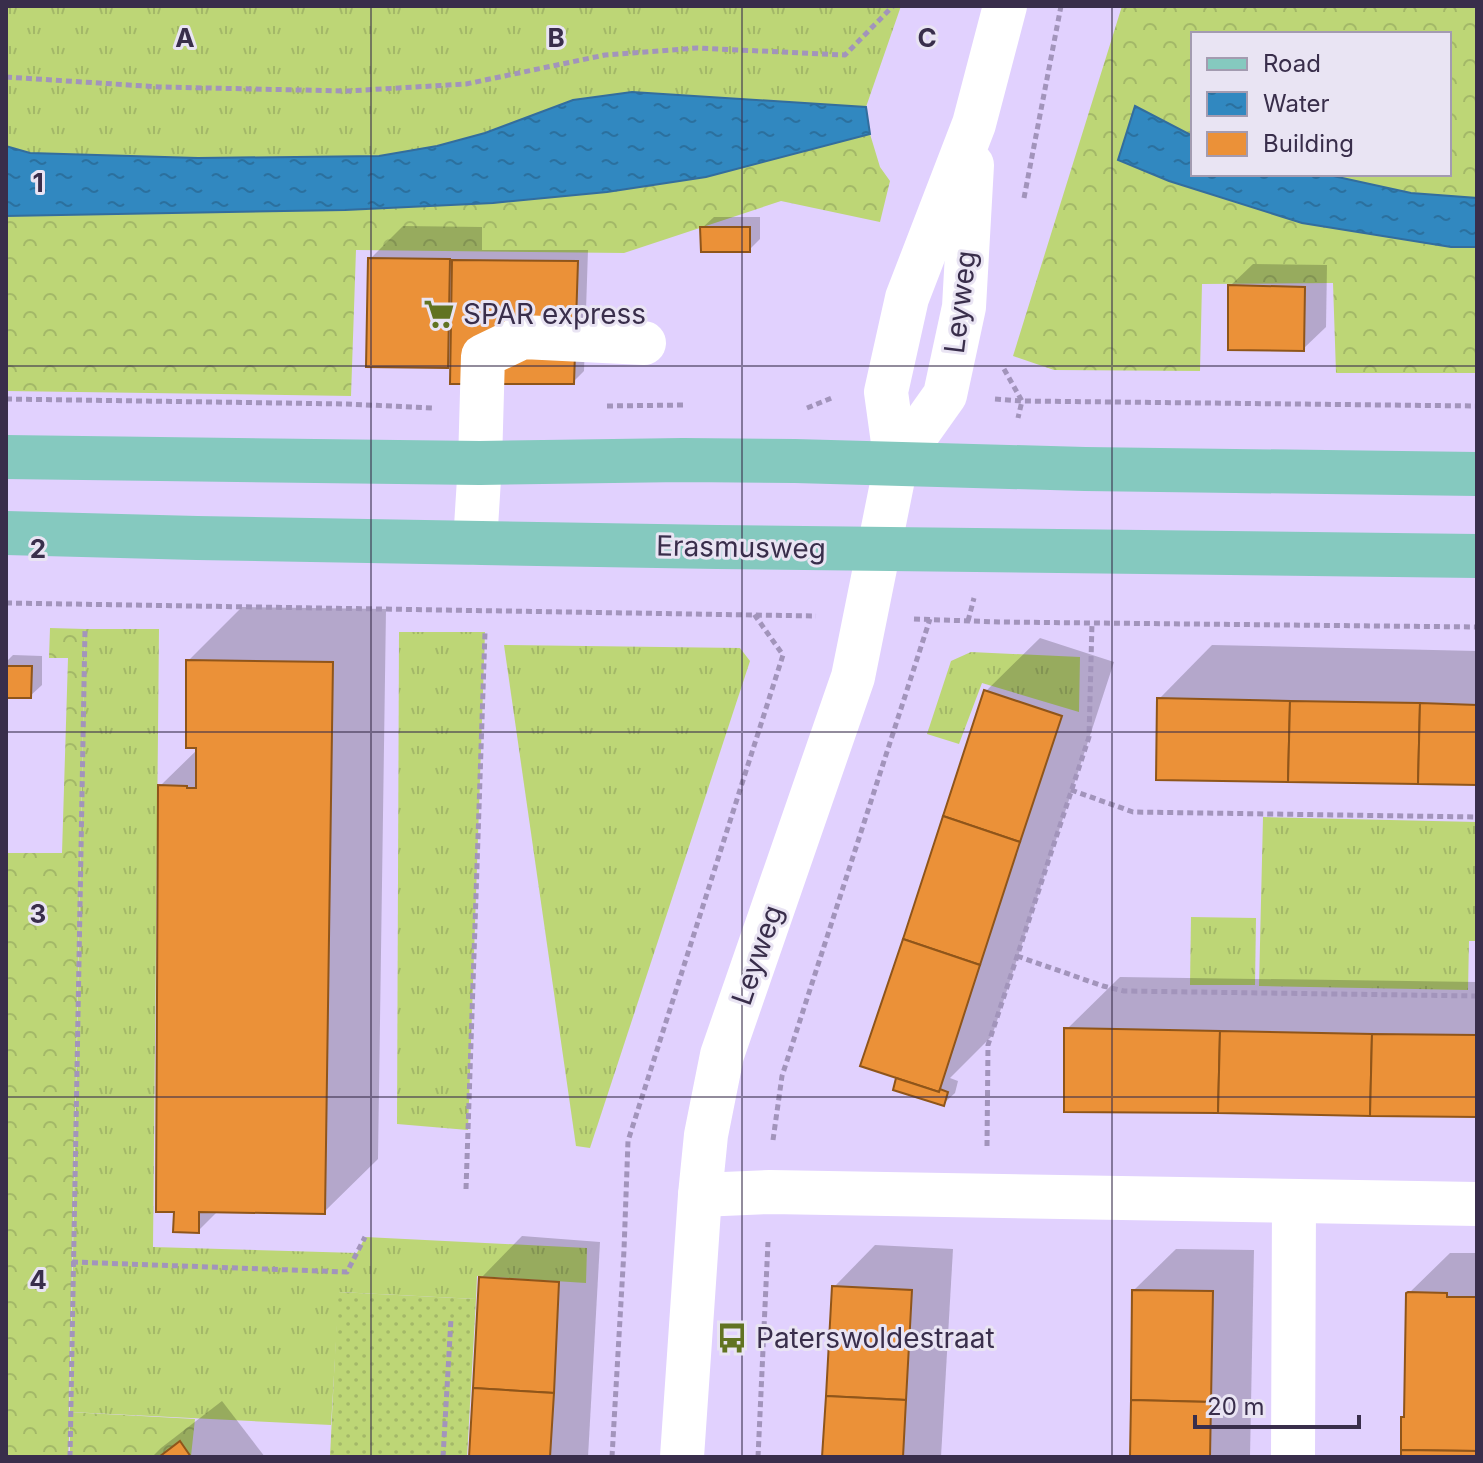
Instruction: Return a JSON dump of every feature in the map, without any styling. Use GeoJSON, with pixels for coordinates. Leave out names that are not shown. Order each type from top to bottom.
{"type":"FeatureCollection","features":[{"type":"Feature","properties":{"kind":"main road"},"geometry":{"type":"LineString","coordinates":[[6,457],[480,463],[683,460],[1477,474]]}},
{"type":"Feature","properties":{"kind":"main road","name":"Erasmusweg"},"geometry":{"type":"LineString","coordinates":[[6,533],[475,543],[1477,556]]}},
{"type":"Feature","properties":{"kind":"street","name":"Leyweg"},"geometry":{"type":"LineString","coordinates":[[682,1457],[700,1195],[706,1135],[722,1055],[853,677],[896,464],[886,392],[907,298],[974,124],[1005,6]]}},
{"type":"Feature","properties":{"kind":"street","name":"Leyweg"},"geometry":{"type":"LineString","coordinates":[[896,464],[945,395],[964,307],[974,124]]}},
{"type":"Feature","properties":{"kind":"street"},"geometry":{"type":"LineString","coordinates":[[475,543],[483,356],[523,337],[644,343]]}},
{"type":"Feature","properties":{"kind":"street"},"geometry":{"type":"LineString","coordinates":[[700,1195],[770,1192],[1477,1204]]}},
{"type":"Feature","properties":{"kind":"street"},"geometry":{"type":"LineString","coordinates":[[1293,1457],[1294,1201]]}},
{"type":"Feature","properties":{"kind":"path"},"geometry":{"type":"LineString","coordinates":[[6,77],[160,87],[347,91],[466,84],[605,55],[651,51],[697,48],[845,55],[893,6]]}},
{"type":"Feature","properties":{"kind":"path"},"geometry":{"type":"LineString","coordinates":[[6,399],[481,409]]}},
{"type":"Feature","properties":{"kind":"path"},"geometry":{"type":"LineString","coordinates":[[1050,400],[1477,406]]}},
{"type":"Feature","properties":{"kind":"path"},"geometry":{"type":"LineString","coordinates":[[604,406],[697,406]]}},
{"type":"Feature","properties":{"kind":"path"},"geometry":{"type":"LineString","coordinates":[[793,408],[809,408]]}},
{"type":"Feature","properties":{"kind":"path"},"geometry":{"type":"LineString","coordinates":[[6,603],[753,613]]}},
{"type":"Feature","properties":{"kind":"path"},"geometry":{"type":"LineString","coordinates":[[758,1457],[774,1124],[782,1076],[930,619]]}},
{"type":"Feature","properties":{"kind":"path"},"geometry":{"type":"LineString","coordinates":[[968,621],[1477,627]]}},
{"type":"Feature","properties":{"kind":"path"},"geometry":{"type":"LineString","coordinates":[[986,1196],[988,1045],[1089,737],[1092,623]]}},
{"type":"Feature","properties":{"kind":"path"},"geometry":{"type":"LineString","coordinates":[[70,1457],[85,629]]}},
{"type":"Feature","properties":{"kind":"path"},"geometry":{"type":"LineString","coordinates":[[466,1189],[485,632]]}},
{"type":"Feature","properties":{"kind":"path"},"geometry":{"type":"LineString","coordinates":[[1071,790],[1133,812],[1477,817]]}},
{"type":"Feature","properties":{"kind":"path"},"geometry":{"type":"LineString","coordinates":[[1017,956],[1124,991],[1477,996]]}},
{"type":"Feature","properties":{"kind":"path"},"geometry":{"type":"LineString","coordinates":[[72,1262],[347,1272],[365,1237]]}},
{"type":"Feature","properties":{"kind":"path"},"geometry":{"type":"LineString","coordinates":[[443,1457],[451,1319]]}},
{"type":"Feature","properties":{"kind":"green space"},"geometry":{"type":"Polygon","coordinates":[[[6,6],[901,6],[866,107],[632,92],[573,100],[485,133],[437,146],[379,156],[198,158],[30,153],[6,146],[6,6]]]}},
{"type":"Feature","properties":{"kind":"green space"},"geometry":{"type":"Polygon","coordinates":[[[1122,6],[1477,6],[1477,198],[1411,193],[1333,176],[1451,176],[1451,32],[1191,32],[1191,135],[1135,106],[1118,160],[1302,223],[1451,247],[1477,247],[1477,373],[1336,373],[1333,283],[1202,284],[1200,371],[1054,370],[1013,356],[1122,6]]]}},
{"type":"Feature","properties":{"kind":"green space"},"geometry":{"type":"Polygon","coordinates":[[[870,134],[880,167],[890,181],[880,222],[781,201],[624,253],[356,250],[351,396],[6,391],[6,216],[345,210],[493,203],[706,177],[870,134]]]}},
{"type":"Feature","properties":{"kind":"green space"},"geometry":{"type":"Polygon","coordinates":[[[50,628],[85,629],[69,1412],[195,1419],[191,1456],[180,1441],[159,1457],[70,1457],[70,1420],[68,1457],[6,1457],[6,853],[62,853],[68,658],[49,658],[50,628]]]}},
{"type":"Feature","properties":{"kind":"green space"},"geometry":{"type":"Polygon","coordinates":[[[85,629],[159,629],[153,1247],[357,1253],[365,1237],[587,1248],[586,1283],[477,1276],[476,1299],[339,1292],[331,1425],[70,1412],[85,629]]]}},
{"type":"Feature","properties":{"kind":"green space"},"geometry":{"type":"Polygon","coordinates":[[[399,632],[485,632],[468,1130],[397,1124],[399,632]]]}},
{"type":"Feature","properties":{"kind":"green space"},"geometry":{"type":"Polygon","coordinates":[[[504,645],[740,648],[750,661],[590,1148],[576,1146],[504,645]]]}},
{"type":"Feature","properties":{"kind":"green space"},"geometry":{"type":"Polygon","coordinates":[[[971,652],[1080,657],[1079,712],[982,683],[959,744],[927,734],[951,661],[971,652]]]}},
{"type":"Feature","properties":{"kind":"green space"},"geometry":{"type":"Polygon","coordinates":[[[1263,817],[1477,822],[1477,941],[1469,941],[1468,990],[1259,986],[1263,817]]]}},
{"type":"Feature","properties":{"kind":"green space"},"geometry":{"type":"Polygon","coordinates":[[[1191,917],[1256,918],[1255,985],[1190,985],[1191,917]]]}},
{"type":"Feature","properties":{"kind":"green space"},"geometry":{"type":"Polygon","coordinates":[[[338,1292],[476,1299],[467,1457],[330,1457],[338,1292]]]}},
{"type":"Feature","properties":{"kind":"water"},"geometry":{"type":"Polygon","coordinates":[[[632,92],[866,107],[870,134],[706,177],[607,192],[493,203],[345,210],[6,216],[6,146],[30,153],[198,158],[379,156],[437,146],[485,133],[573,100],[632,92]]]}},
{"type":"Feature","properties":{"kind":"water"},"geometry":{"type":"Polygon","coordinates":[[[1135,106],[1191,135],[1191,176],[1333,176],[1411,193],[1477,198],[1477,247],[1451,247],[1302,223],[1169,181],[1118,160],[1135,106]]]}},
{"type":"Feature","properties":{"kind":"building"},"geometry":{"type":"Polygon","coordinates":[[[700,227],[750,227],[750,252],[701,252],[700,227]]]}},
{"type":"Feature","properties":{"kind":"building"},"geometry":{"type":"Polygon","coordinates":[[[368,258],[450,259],[448,368],[366,367],[368,258]]]}},
{"type":"Feature","properties":{"kind":"building"},"geometry":{"type":"Polygon","coordinates":[[[452,260],[578,261],[574,384],[450,384],[452,260]]]}},
{"type":"Feature","properties":{"kind":"building"},"geometry":{"type":"Polygon","coordinates":[[[1228,285],[1305,287],[1304,351],[1228,350],[1228,285]]]}},
{"type":"Feature","properties":{"kind":"building"},"geometry":{"type":"Polygon","coordinates":[[[186,660],[333,662],[325,1214],[199,1212],[199,1233],[173,1232],[174,1212],[156,1212],[158,785],[196,788],[196,748],[186,748],[186,660]]]}},
{"type":"Feature","properties":{"kind":"building"},"geometry":{"type":"Polygon","coordinates":[[[6,666],[32,666],[31,698],[6,698],[6,666]]]}},
{"type":"Feature","properties":{"kind":"building"},"geometry":{"type":"Polygon","coordinates":[[[984,690],[1062,716],[1020,842],[943,816],[984,690]]]}},
{"type":"Feature","properties":{"kind":"building"},"geometry":{"type":"Polygon","coordinates":[[[1157,698],[1290,701],[1288,782],[1156,780],[1157,698]]]}},
{"type":"Feature","properties":{"kind":"building"},"geometry":{"type":"Polygon","coordinates":[[[1290,701],[1420,703],[1418,784],[1288,782],[1290,701]]]}},
{"type":"Feature","properties":{"kind":"building"},"geometry":{"type":"Polygon","coordinates":[[[1420,703],[1477,705],[1477,785],[1418,784],[1420,703]]]}},
{"type":"Feature","properties":{"kind":"building"},"geometry":{"type":"Polygon","coordinates":[[[943,816],[1020,842],[980,965],[903,939],[943,816]]]}},
{"type":"Feature","properties":{"kind":"building"},"geometry":{"type":"Polygon","coordinates":[[[903,939],[980,965],[939,1092],[860,1066],[903,939]]]}},
{"type":"Feature","properties":{"kind":"building"},"geometry":{"type":"Polygon","coordinates":[[[1064,1028],[1220,1031],[1218,1113],[1064,1112],[1064,1028]]]}},
{"type":"Feature","properties":{"kind":"building"},"geometry":{"type":"Polygon","coordinates":[[[1220,1031],[1372,1034],[1370,1116],[1218,1113],[1220,1031]]]}},
{"type":"Feature","properties":{"kind":"building"},"geometry":{"type":"Polygon","coordinates":[[[1372,1034],[1477,1035],[1477,1117],[1370,1116],[1372,1034]]]}},
{"type":"Feature","properties":{"kind":"building"},"geometry":{"type":"Polygon","coordinates":[[[896,1078],[948,1092],[944,1106],[893,1090],[896,1078]]]}},
{"type":"Feature","properties":{"kind":"building"},"geometry":{"type":"Polygon","coordinates":[[[479,1277],[559,1282],[554,1393],[473,1388],[479,1277]]]}},
{"type":"Feature","properties":{"kind":"building"},"geometry":{"type":"Polygon","coordinates":[[[832,1286],[912,1290],[906,1400],[826,1396],[832,1286]]]}},
{"type":"Feature","properties":{"kind":"building"},"geometry":{"type":"Polygon","coordinates":[[[1132,1290],[1213,1291],[1211,1402],[1131,1400],[1132,1290]]]}},
{"type":"Feature","properties":{"kind":"building"},"geometry":{"type":"Polygon","coordinates":[[[1408,1292],[1477,1297],[1477,1451],[1401,1450],[1408,1292]]]}},
{"type":"Feature","properties":{"kind":"building"},"geometry":{"type":"Polygon","coordinates":[[[473,1388],[554,1393],[550,1457],[469,1457],[473,1388]]]}},
{"type":"Feature","properties":{"kind":"building"},"geometry":{"type":"Polygon","coordinates":[[[826,1396],[906,1400],[903,1457],[822,1457],[826,1396]]]}},
{"type":"Feature","properties":{"kind":"building"},"geometry":{"type":"Polygon","coordinates":[[[1131,1400],[1211,1402],[1210,1457],[1130,1457],[1131,1400]]]}},
{"type":"Feature","properties":{"kind":"building"},"geometry":{"type":"Polygon","coordinates":[[[180,1441],[191,1457],[159,1457],[180,1441]]]}},
{"type":"Feature","properties":{"kind":"building"},"geometry":{"type":"Polygon","coordinates":[[[1401,1450],[1477,1451],[1477,1457],[1401,1457],[1401,1450]]]}},
{"type":"Feature","properties":{"kind":"place","name":"SPAR express"},"geometry":{"type":"Point","coordinates":[439,314]}},
{"type":"Feature","properties":{"kind":"place","name":"Paterswoldestraat"},"geometry":{"type":"Point","coordinates":[732,1338]}}]}
